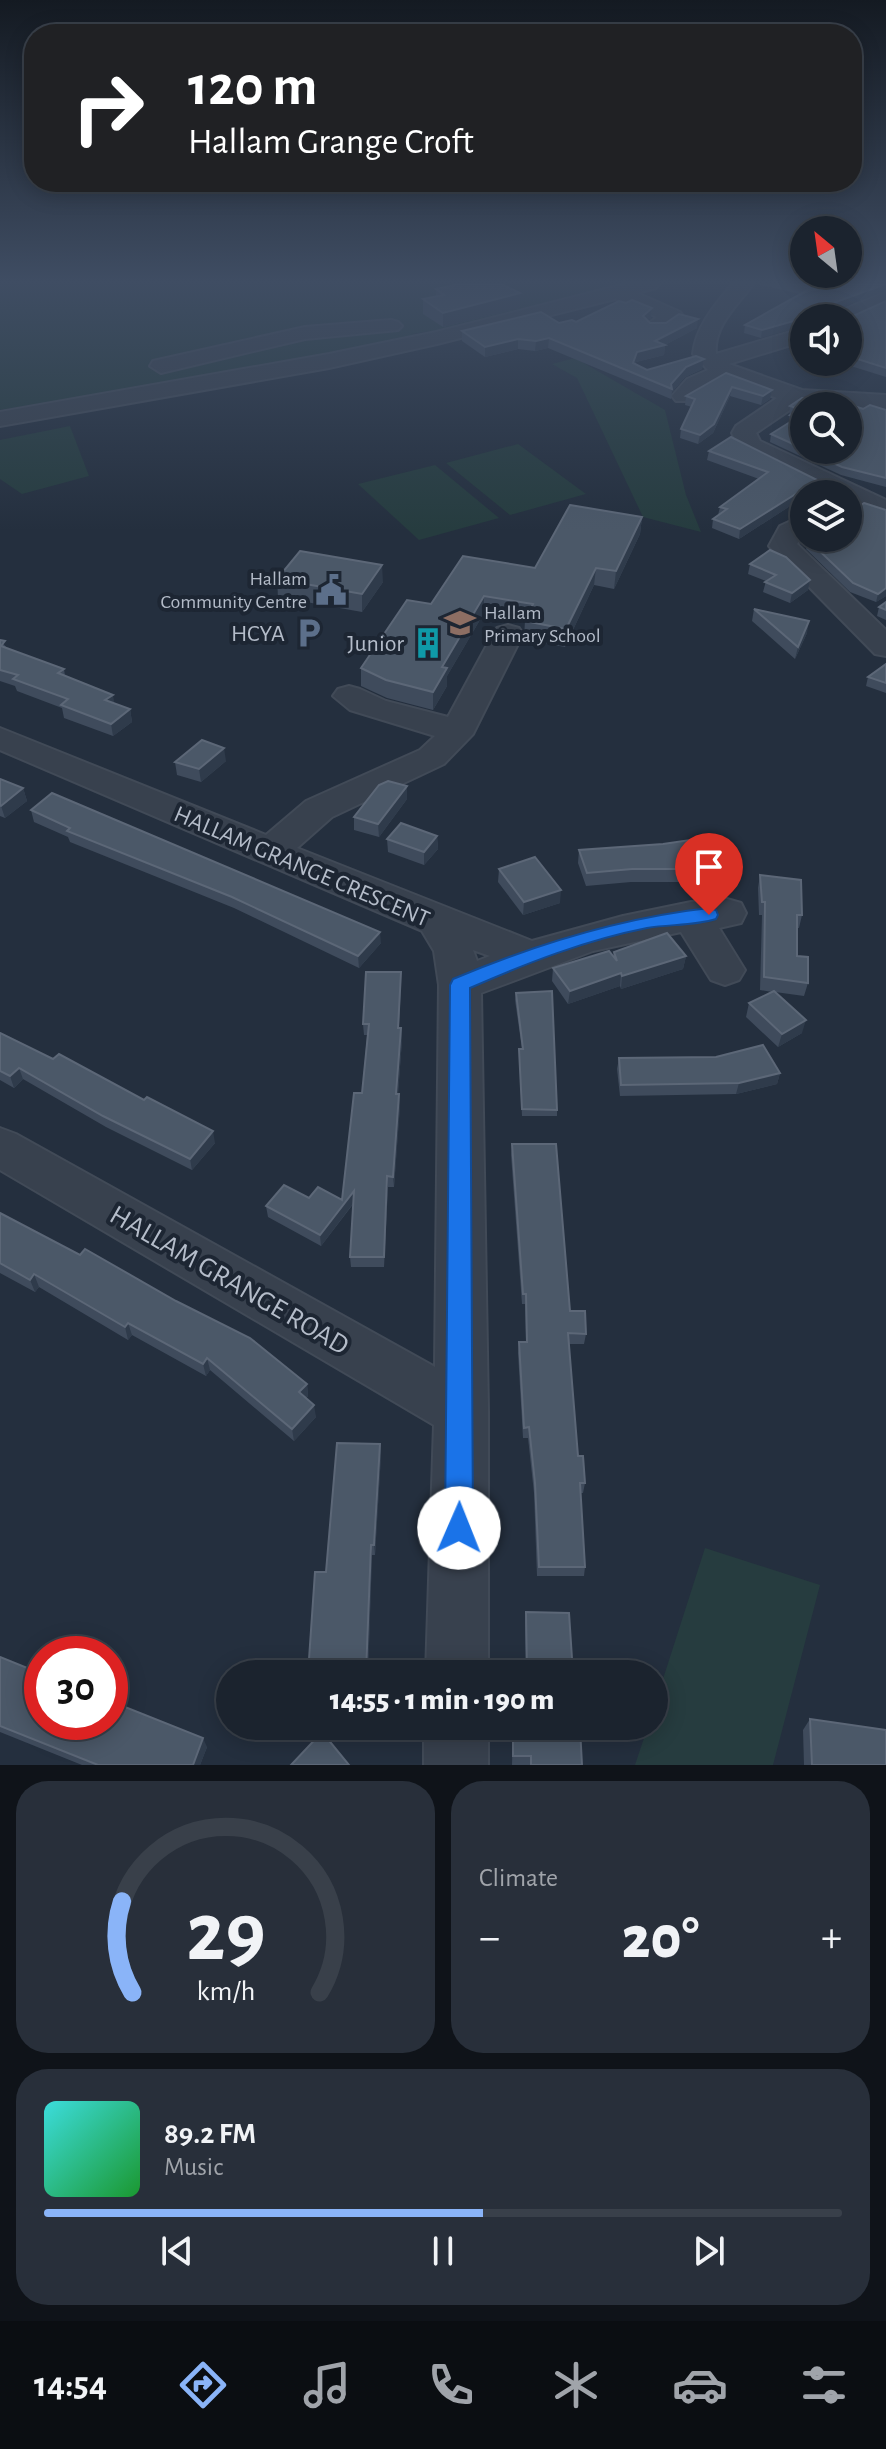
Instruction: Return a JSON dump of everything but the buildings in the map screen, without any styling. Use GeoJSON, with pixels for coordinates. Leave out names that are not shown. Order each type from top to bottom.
{"type":"FeatureCollection","features":[{"type":"Feature","properties":{"kind":"street"},"geometry":{"type":"LineString","coordinates":[[148,369],[159,366]]}},
{"type":"Feature","properties":{"kind":"street"},"geometry":{"type":"LineString","coordinates":[[0,419],[298,366]]}},
{"type":"Feature","properties":{"kind":"street"},"geometry":{"type":"LineString","coordinates":[[684,396],[709,366]]}},
{"type":"Feature","properties":{"kind":"street"},"geometry":{"type":"LineString","coordinates":[[723,366],[790,395]]}},
{"type":"Feature","properties":{"kind":"street"},"geometry":{"type":"LineString","coordinates":[[790,400],[748,426],[744,433],[750,446],[867,506]]}},
{"type":"Feature","properties":{"kind":"street"},"geometry":{"type":"LineString","coordinates":[[862,402],[886,402]]}},
{"type":"Feature","properties":{"kind":"street"},"geometry":{"type":"LineString","coordinates":[[0,436],[55,425],[60,420],[56,408]]}},
{"type":"Feature","properties":{"kind":"street"},"geometry":{"type":"LineString","coordinates":[[790,531],[784,538],[783,546],[886,647]]}},
{"type":"Feature","properties":{"kind":"street"},"geometry":{"type":"LineString","coordinates":[[271,851],[319,809],[432,757],[456,734],[508,634]]}},
{"type":"Feature","properties":{"kind":"street"},"geometry":{"type":"LineString","coordinates":[[349,696],[361,704],[439,723],[456,734]]}},
{"type":"Feature","properties":{"kind":"street","name":"HALLAM GRANGE CRESCENT"},"geometry":{"type":"LineString","coordinates":[[0,738],[436,921],[450,941],[459,961],[460,985],[461,1411],[457,1660]]}},
{"type":"Feature","properties":{"kind":"street"},"geometry":{"type":"LineString","coordinates":[[460,985],[527,955],[649,922],[709,915],[725,970]]}},
{"type":"Feature","properties":{"kind":"street"},"geometry":{"type":"LineString","coordinates":[[436,921],[527,955]]}},
{"type":"Feature","properties":{"kind":"street","name":"HALLAM GRANGE ROAD"},"geometry":{"type":"LineString","coordinates":[[0,1147],[461,1411]]}},
{"type":"Feature","properties":{"kind":"street"},"geometry":{"type":"LineString","coordinates":[[456,1740],[456,1765]]}},
{"type":"Feature","properties":{"kind":"green space"},"geometry":{"type":"Polygon","coordinates":[[[0,366],[268,366],[0,410],[0,366]]]}},
{"type":"Feature","properties":{"kind":"green space"},"geometry":{"type":"Polygon","coordinates":[[[556,366],[589,366],[665,410],[686,495],[701,532],[643,517],[577,378],[556,366]]]}},
{"type":"Feature","properties":{"kind":"green space"},"geometry":{"type":"Polygon","coordinates":[[[70,426],[89,476],[22,494],[0,479],[0,440],[70,426]]]}},
{"type":"Feature","properties":{"kind":"green space"},"geometry":{"type":"Polygon","coordinates":[[[518,444],[586,494],[510,515],[446,463],[518,444]]]}},
{"type":"Feature","properties":{"kind":"green space"},"geometry":{"type":"Polygon","coordinates":[[[435,465],[499,518],[419,540],[358,484],[435,465]]]}},
{"type":"Feature","properties":{"kind":"green space"},"geometry":{"type":"Polygon","coordinates":[[[705,1548],[820,1585],[773,1765],[635,1765],[643,1740],[668,1740],[668,1663],[705,1548]]]}},
{"type":"Feature","properties":{"kind":"place","name":"Hallam Community Centre"},"geometry":{"type":"Point","coordinates":[331,590]}},
{"type":"Feature","properties":{"kind":"place","name":"Hallam Primary School"},"geometry":{"type":"Point","coordinates":[460,623]}},
{"type":"Feature","properties":{"kind":"place","name":"HCYA"},"geometry":{"type":"Point","coordinates":[309,633]}},
{"type":"Feature","properties":{"kind":"place","name":"Junior"},"geometry":{"type":"Point","coordinates":[428,643]}},
{"type":"Feature","properties":{"kind":"route"},"geometry":{"type":"LineString","coordinates":[[459,1528],[460,985],[527,955],[601,933],[649,922],[709,915]]}}]}
